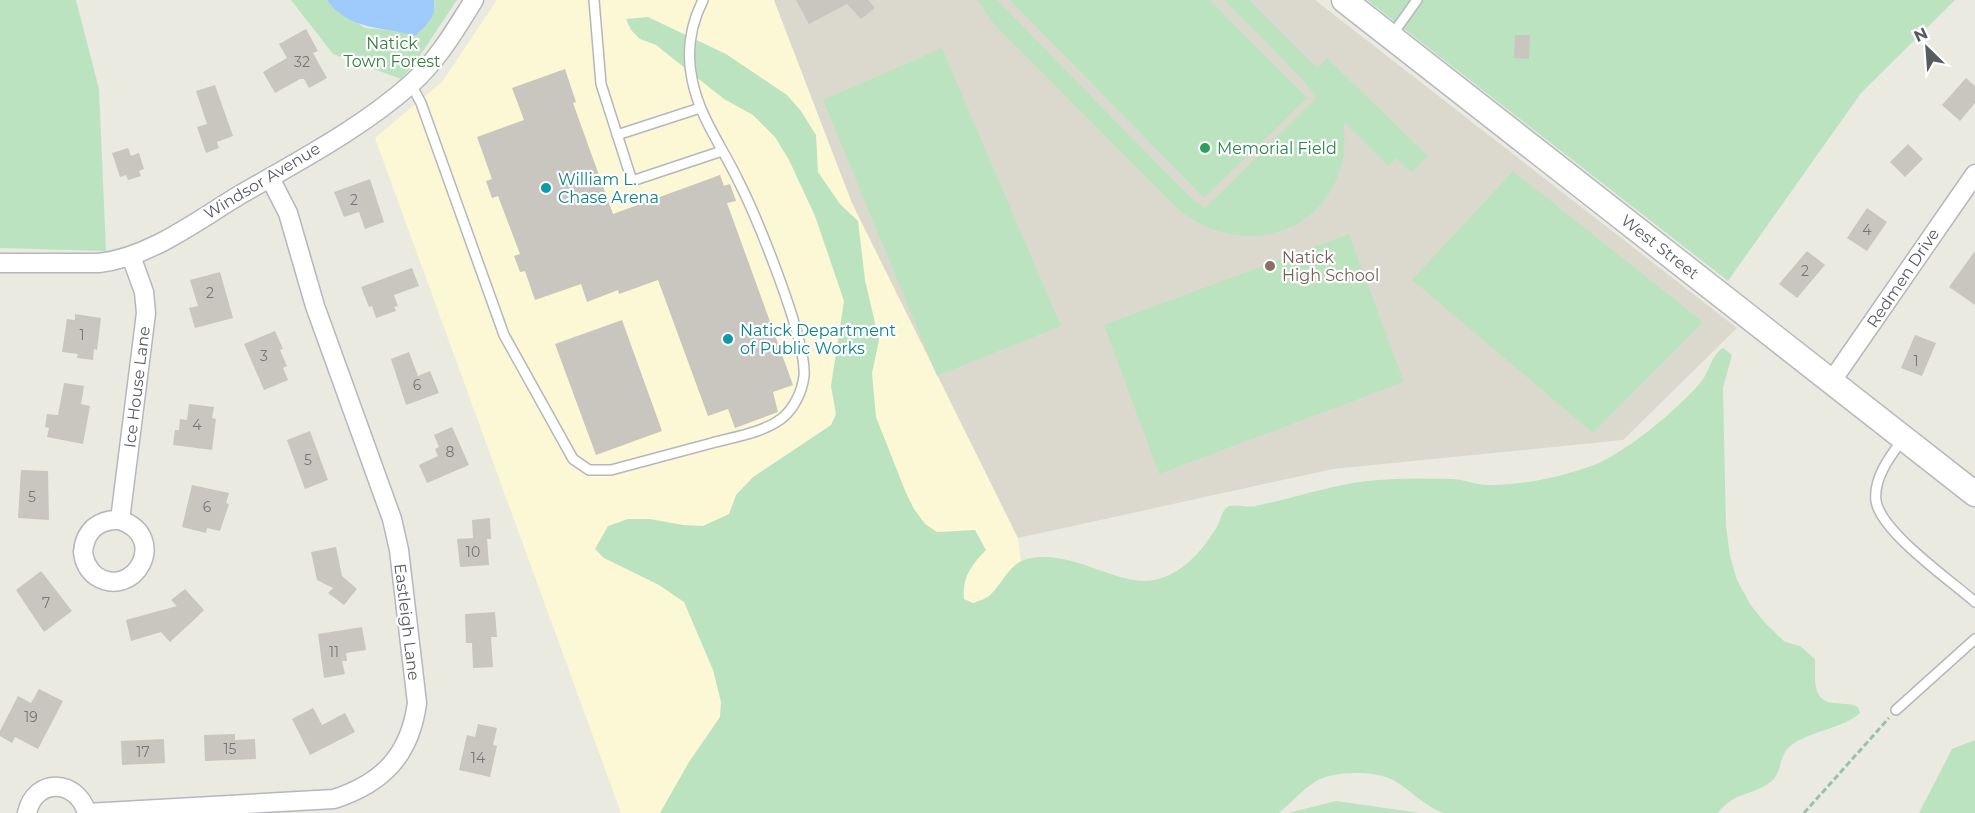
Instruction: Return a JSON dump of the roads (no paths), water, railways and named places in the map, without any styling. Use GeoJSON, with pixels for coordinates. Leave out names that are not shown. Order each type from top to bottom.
{"type":"FeatureCollection","features":[{"type":"Feature","properties":{"kind":"street","name":"Windsor Avenue"},"geometry":{"type":"LineString","coordinates":[[0,262],[99,263],[131,256],[270,178],[358,123],[411,84],[441,52],[474,0]]}},
{"type":"Feature","properties":{"kind":"street","name":"West Street"},"geometry":{"type":"LineString","coordinates":[[1344,0],[1975,494]]}},
{"type":"Feature","properties":{"kind":"street","name":"Redmen Drive"},"geometry":{"type":"LineString","coordinates":[[1831,382],[1975,174]]}},
{"type":"Feature","properties":{"kind":"street","name":"Eastleigh Lane"},"geometry":{"type":"LineString","coordinates":[[27,813],[35,796],[54,787],[62,787],[78,795],[87,813],[334,799],[359,791],[384,772],[401,754],[414,728],[417,703],[415,680],[392,519],[327,342],[288,213],[270,178]]}},
{"type":"Feature","properties":{"kind":"street","name":"Ice House Lane"},"geometry":{"type":"LineString","coordinates":[[120,520],[146,313],[144,292],[131,256]]}},
{"type":"Feature","properties":{"kind":"lane"},"geometry":{"type":"LineString","coordinates":[[594,0],[602,84],[632,181],[722,151]]}},
{"type":"Feature","properties":{"kind":"lane"},"geometry":{"type":"LineString","coordinates":[[411,84],[421,103],[509,348],[573,459],[589,470],[611,470],[764,427],[789,412],[801,389],[803,358],[794,323],[745,194],[700,108],[691,78],[689,45],[691,30],[703,0]]}},
{"type":"Feature","properties":{"kind":"lane"},"geometry":{"type":"LineString","coordinates":[[1391,37],[1417,0]]}},
{"type":"Feature","properties":{"kind":"lane"},"geometry":{"type":"LineString","coordinates":[[617,135],[700,108]]}},
{"type":"Feature","properties":{"kind":"lane"},"geometry":{"type":"LineString","coordinates":[[1904,439],[1883,465],[1876,500],[1888,528],[1975,602]]}},
{"type":"Feature","properties":{"kind":"lane"},"geometry":{"type":"LineString","coordinates":[[1896,710],[1975,639]]}},
{"type":"Feature","properties":{"kind":"water"},"geometry":{"type":"Polygon","coordinates":[[[327,0],[434,0],[434,11],[430,20],[415,36],[356,22],[336,10],[327,0]]]}},
{"type":"Feature","properties":{"kind":"place","name":"Memorial Field"},"geometry":{"type":"Point","coordinates":[1205,148]}},
{"type":"Feature","properties":{"kind":"place","name":"William L. Chase Arena"},"geometry":{"type":"Point","coordinates":[546,188]}},
{"type":"Feature","properties":{"kind":"place","name":"Natick High School"},"geometry":{"type":"Point","coordinates":[1270,266]}},
{"type":"Feature","properties":{"kind":"place","name":"Natick Department of Public Works"},"geometry":{"type":"Point","coordinates":[728,339]}},
{"type":"Feature","properties":{"kind":"park label","name":"Natick Town Forest"},"geometry":{"type":"Point","coordinates":[392,52]}}]}
